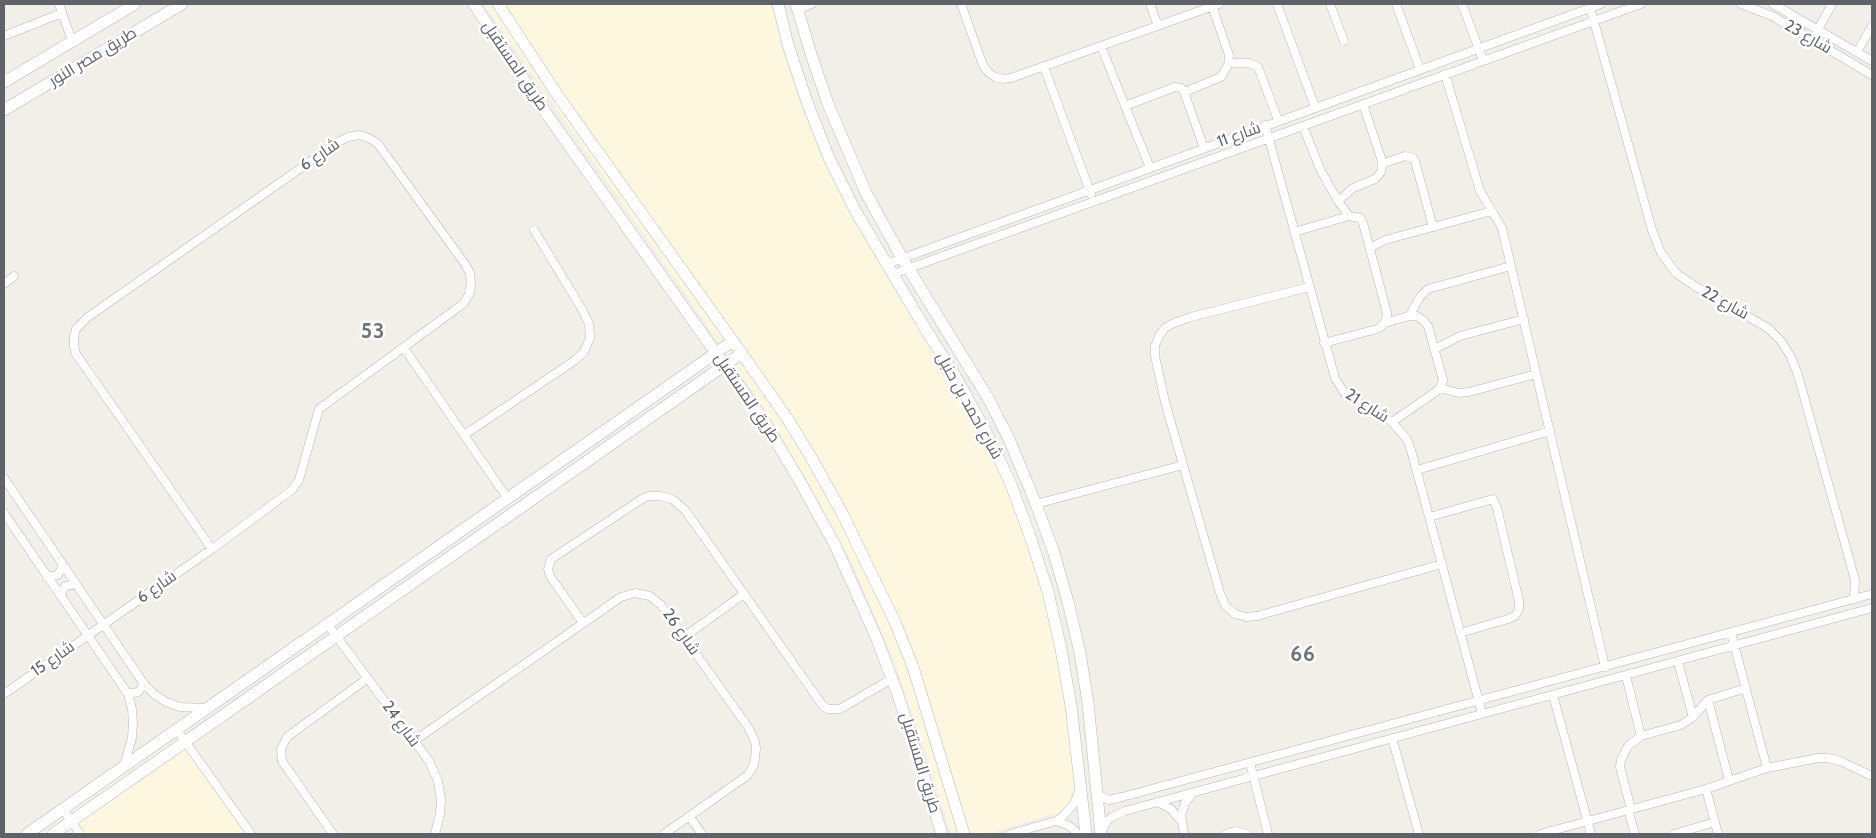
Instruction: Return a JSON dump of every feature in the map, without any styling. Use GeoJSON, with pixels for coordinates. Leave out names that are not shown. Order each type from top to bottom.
{"type":"FeatureCollection","features":[{"type":"Feature","properties":{"kind":"street"},"geometry":{"type":"LineString","coordinates":[[59,4],[72,41]]}},
{"type":"Feature","properties":{"kind":"street","name":"طريق مصر النور"},"geometry":{"type":"LineString","coordinates":[[4,82],[135,4]]}},
{"type":"Feature","properties":{"kind":"street","name":"طريق مصر النور"},"geometry":{"type":"LineString","coordinates":[[4,110],[182,4]]}},
{"type":"Feature","properties":{"kind":"street","name":"طريق المستقبل"},"geometry":{"type":"LineString","coordinates":[[474,4],[546,113],[764,420],[818,513],[858,593],[892,678],[919,757],[942,834]]}},
{"type":"Feature","properties":{"kind":"street","name":"طريق المستقبل"},"geometry":{"type":"LineString","coordinates":[[498,4],[558,96],[742,353],[811,457],[895,622],[913,667],[940,750],[964,834]]}},
{"type":"Feature","properties":{"kind":"street","name":"شارع احمد بن حنبل"},"geometry":{"type":"LineString","coordinates":[[778,4],[788,45],[806,102],[829,158],[856,212],[957,379],[985,430],[1010,482],[1048,592],[1061,649],[1071,706],[1086,834]]}},
{"type":"Feature","properties":{"kind":"street"},"geometry":{"type":"LineString","coordinates":[[797,6],[812,4]]}},
{"type":"Feature","properties":{"kind":"street"},"geometry":{"type":"LineString","coordinates":[[962,4],[983,65],[995,77],[1011,78],[1215,5],[1229,55],[1229,63],[1221,77],[1184,92]]}},
{"type":"Feature","properties":{"kind":"street"},"geometry":{"type":"LineString","coordinates":[[1150,4],[1158,26]]}},
{"type":"Feature","properties":{"kind":"street"},"geometry":{"type":"LineString","coordinates":[[1277,4],[1315,107]]}},
{"type":"Feature","properties":{"kind":"street"},"geometry":{"type":"LineString","coordinates":[[1330,4],[1344,41]]}},
{"type":"Feature","properties":{"kind":"street"},"geometry":{"type":"LineString","coordinates":[[1396,4],[1420,69]]}},
{"type":"Feature","properties":{"kind":"street"},"geometry":{"type":"LineString","coordinates":[[1462,4],[1483,60]]}},
{"type":"Feature","properties":{"kind":"street"},"geometry":{"type":"LineString","coordinates":[[1590,7],[1601,4]]}},
{"type":"Feature","properties":{"kind":"street"},"geometry":{"type":"LineString","coordinates":[[1594,20],[1641,4]]}},
{"type":"Feature","properties":{"kind":"street","name":"شارع 23"},"geometry":{"type":"LineString","coordinates":[[1741,4],[1772,16],[1872,75]]}},
{"type":"Feature","properties":{"kind":"street","name":"شارع 23"},"geometry":{"type":"LineString","coordinates":[[1774,4],[1872,61]]}},
{"type":"Feature","properties":{"kind":"street"},"geometry":{"type":"LineString","coordinates":[[1812,40],[1832,4]]}},
{"type":"Feature","properties":{"kind":"street","name":"شارع احمد بن حنبل"},"geometry":{"type":"LineString","coordinates":[[797,6],[815,67],[840,136],[866,193],[902,258],[988,398],[1036,504],[1054,553],[1080,653],[1088,703],[1101,833]]}},
{"type":"Feature","properties":{"kind":"street","name":"شارع 11"},"geometry":{"type":"LineString","coordinates":[[890,269],[902,258],[1590,7]]}},
{"type":"Feature","properties":{"kind":"street","name":"شارع 22"},"geometry":{"type":"LineString","coordinates":[[1590,7],[1652,230],[1661,253],[1676,272],[1696,287],[1768,328],[1781,341],[1791,357],[1798,375],[1855,580],[1854,599]]}},
{"type":"Feature","properties":{"kind":"street"},"geometry":{"type":"LineString","coordinates":[[4,36],[62,13]]}},
{"type":"Feature","properties":{"kind":"street","name":"شارع 11"},"geometry":{"type":"LineString","coordinates":[[890,269],[908,268],[935,259],[1594,20]]}},
{"type":"Feature","properties":{"kind":"street"},"geometry":{"type":"LineString","coordinates":[[1857,52],[1872,26]]}},
{"type":"Feature","properties":{"kind":"street"},"geometry":{"type":"LineString","coordinates":[[1101,46],[1150,168]]}},
{"type":"Feature","properties":{"kind":"street"},"geometry":{"type":"LineString","coordinates":[[1229,63],[1249,63],[1258,67],[1278,120]]}},
{"type":"Feature","properties":{"kind":"street"},"geometry":{"type":"LineString","coordinates":[[1044,67],[1094,202]]}},
{"type":"Feature","properties":{"kind":"street"},"geometry":{"type":"LineString","coordinates":[[1445,74],[1476,180],[1502,228],[1604,667]]}},
{"type":"Feature","properties":{"kind":"street"},"geometry":{"type":"LineString","coordinates":[[1125,106],[1175,88],[1181,88],[1204,148]]}},
{"type":"Feature","properties":{"kind":"street"},"geometry":{"type":"LineString","coordinates":[[1338,201],[1353,188],[1375,179],[1381,172],[1382,164],[1363,104]]}},
{"type":"Feature","properties":{"kind":"street","name":"شارع 21"},"geometry":{"type":"LineString","coordinates":[[1265,125],[1335,378],[1345,394],[1392,422],[1407,439],[1482,713]]}},
{"type":"Feature","properties":{"kind":"street"},"geometry":{"type":"LineString","coordinates":[[1303,126],[1320,169],[1349,216]]}},
{"type":"Feature","properties":{"kind":"street","name":"شارع 6"},"geometry":{"type":"LineString","coordinates":[[103,624],[212,549],[296,486],[319,409],[463,304],[470,289],[470,274],[465,264],[378,144],[369,138],[359,135],[348,136],[338,142],[82,322],[76,329],[74,346],[76,354],[212,549]]}},
{"type":"Feature","properties":{"kind":"street"},"geometry":{"type":"LineString","coordinates":[[1382,164],[1405,156],[1413,158],[1433,227]]}},
{"type":"Feature","properties":{"kind":"street"},"geometry":{"type":"LineString","coordinates":[[1370,248],[1385,240],[1492,211]]}},
{"type":"Feature","properties":{"kind":"street"},"geometry":{"type":"LineString","coordinates":[[1294,232],[1349,216],[1360,218],[1363,223],[1387,313],[1385,323]]}},
{"type":"Feature","properties":{"kind":"street"},"geometry":{"type":"LineString","coordinates":[[464,435],[574,362],[584,352],[590,338],[589,324],[583,311],[534,230]]}},
{"type":"Feature","properties":{"kind":"street"},"geometry":{"type":"LineString","coordinates":[[930,248],[931,254],[935,259]]}},
{"type":"Feature","properties":{"kind":"street"},"geometry":{"type":"LineString","coordinates":[[1409,316],[1420,297],[1428,289],[1511,266]]}},
{"type":"Feature","properties":{"kind":"street"},"geometry":{"type":"LineString","coordinates":[[4,284],[6,280],[14,276]]}},
{"type":"Feature","properties":{"kind":"street"},"geometry":{"type":"LineString","coordinates":[[1309,287],[1174,323],[1165,328],[1155,346],[1155,356],[1165,402],[1225,605],[1235,614],[1246,617],[1258,616],[1442,564]]}},
{"type":"Feature","properties":{"kind":"street"},"geometry":{"type":"LineString","coordinates":[[1324,343],[1376,329],[1385,323],[1409,316],[1417,316],[1423,320],[1428,326],[1443,380],[1440,388],[1392,422]]}},
{"type":"Feature","properties":{"kind":"street"},"geometry":{"type":"LineString","coordinates":[[1435,349],[1460,336],[1524,319]]}},
{"type":"Feature","properties":{"kind":"street"},"geometry":{"type":"LineString","coordinates":[[27,834],[733,341]]}},
{"type":"Feature","properties":{"kind":"street"},"geometry":{"type":"LineString","coordinates":[[404,348],[508,499]]}},
{"type":"Feature","properties":{"kind":"street"},"geometry":{"type":"LineString","coordinates":[[53,834],[742,353]]}},
{"type":"Feature","properties":{"kind":"street"},"geometry":{"type":"LineString","coordinates":[[1440,388],[1454,392],[1469,392],[1536,374]]}},
{"type":"Feature","properties":{"kind":"street"},"geometry":{"type":"LineString","coordinates":[[1417,470],[1550,431]]}},
{"type":"Feature","properties":{"kind":"street"},"geometry":{"type":"LineString","coordinates":[[1036,504],[1183,465]]}},
{"type":"Feature","properties":{"kind":"street"},"geometry":{"type":"LineString","coordinates":[[4,478],[144,684],[166,702],[180,707],[210,708]]}},
{"type":"Feature","properties":{"kind":"street"},"geometry":{"type":"LineString","coordinates":[[583,623],[550,576],[548,569],[550,562],[555,555],[633,504],[648,496],[666,497],[681,506],[818,699],[828,709],[840,709],[892,678]]}},
{"type":"Feature","properties":{"kind":"street"},"geometry":{"type":"LineString","coordinates":[[1429,517],[1493,499],[1497,508],[1519,609],[1515,616],[1508,619],[1460,633]]}},
{"type":"Feature","properties":{"kind":"street"},"geometry":{"type":"LineString","coordinates":[[4,513],[128,694],[132,708],[133,723],[129,753],[124,767]]}},
{"type":"Feature","properties":{"kind":"street"},"geometry":{"type":"LineString","coordinates":[[488,513],[496,524]]}},
{"type":"Feature","properties":{"kind":"street"},"geometry":{"type":"LineString","coordinates":[[47,577],[58,575],[63,566]]}},
{"type":"Feature","properties":{"kind":"street"},"geometry":{"type":"LineString","coordinates":[[60,595],[65,586],[76,584]]}},
{"type":"Feature","properties":{"kind":"street","name":"شارع 26"},"geometry":{"type":"LineString","coordinates":[[414,741],[621,597],[643,593],[661,605],[748,727],[755,741],[754,765],[748,775],[690,816]]}},
{"type":"Feature","properties":{"kind":"street"},"geometry":{"type":"LineString","coordinates":[[684,637],[744,594]]}},
{"type":"Feature","properties":{"kind":"street"},"geometry":{"type":"LineString","coordinates":[[1097,793],[1109,800],[1122,797],[1872,594]]}},
{"type":"Feature","properties":{"kind":"street"},"geometry":{"type":"LineString","coordinates":[[1101,833],[1103,826],[1112,817],[1125,811],[1872,608]]}},
{"type":"Feature","properties":{"kind":"street","name":"شارع 15"},"geometry":{"type":"LineString","coordinates":[[4,694],[103,624]]}},
{"type":"Feature","properties":{"kind":"street","name":"شارع 24"},"geometry":{"type":"LineString","coordinates":[[328,625],[429,761],[439,786],[440,814],[435,834]]}},
{"type":"Feature","properties":{"kind":"street"},"geometry":{"type":"LineString","coordinates":[[1731,633],[1767,768]]}},
{"type":"Feature","properties":{"kind":"street"},"geometry":{"type":"LineString","coordinates":[[1678,662],[1693,716]]}},
{"type":"Feature","properties":{"kind":"street"},"geometry":{"type":"LineString","coordinates":[[1626,676],[1642,736]]}},
{"type":"Feature","properties":{"kind":"street"},"geometry":{"type":"LineString","coordinates":[[333,834],[282,762],[281,749],[287,737],[368,678]]}},
{"type":"Feature","properties":{"kind":"street"},"geometry":{"type":"LineString","coordinates":[[128,694],[138,692],[144,684]]}},
{"type":"Feature","properties":{"kind":"street"},"geometry":{"type":"LineString","coordinates":[[1635,834],[1620,768],[1621,760],[1628,746],[1642,736],[1681,725],[1693,716],[1708,700],[1746,688]]}},
{"type":"Feature","properties":{"kind":"street"},"geometry":{"type":"LineString","coordinates":[[1553,695],[1591,834]]}},
{"type":"Feature","properties":{"kind":"street"},"geometry":{"type":"LineString","coordinates":[[1708,700],[1729,780]]}},
{"type":"Feature","properties":{"kind":"street"},"geometry":{"type":"LineString","coordinates":[[1071,706],[1088,703]]}},
{"type":"Feature","properties":{"kind":"street"},"geometry":{"type":"LineString","coordinates":[[177,730],[251,834]]}},
{"type":"Feature","properties":{"kind":"street"},"geometry":{"type":"LineString","coordinates":[[1392,738],[1419,834]]}},
{"type":"Feature","properties":{"kind":"street"},"geometry":{"type":"LineString","coordinates":[[919,757],[940,750]]}},
{"type":"Feature","properties":{"kind":"street"},"geometry":{"type":"LineString","coordinates":[[1540,834],[1706,789],[1767,768],[1818,758],[1840,761],[1872,776]]}},
{"type":"Feature","properties":{"kind":"street"},"geometry":{"type":"LineString","coordinates":[[1250,763],[1268,834]]}},
{"type":"Feature","properties":{"kind":"street"},"geometry":{"type":"LineString","coordinates":[[1010,834],[1056,821],[1069,810],[1081,787]]}},
{"type":"Feature","properties":{"kind":"street"},"geometry":{"type":"LineString","coordinates":[[1706,789],[1718,834]]}},
{"type":"Feature","properties":{"kind":"street"},"geometry":{"type":"LineString","coordinates":[[1184,834],[1181,821],[1185,803],[1193,793]]}},
{"type":"Feature","properties":{"kind":"street"},"geometry":{"type":"LineString","coordinates":[[1122,797],[1125,811]]}},
{"type":"Feature","properties":{"kind":"street"},"geometry":{"type":"LineString","coordinates":[[1158,802],[1171,809],[1181,821]]}},
{"type":"Feature","properties":{"kind":"street"},"geometry":{"type":"LineString","coordinates":[[62,808],[80,834]]}},
{"type":"Feature","properties":{"kind":"street"},"geometry":{"type":"LineString","coordinates":[[664,834],[690,816],[702,834]]}},
{"type":"Feature","properties":{"kind":"street"},"geometry":{"type":"LineString","coordinates":[[1056,821],[1068,825],[1080,834]]}},
{"type":"Feature","properties":{"kind":"street"},"geometry":{"type":"LineString","coordinates":[[1674,834],[1715,822]]}},
{"type":"Feature","properties":{"kind":"street"},"geometry":{"type":"LineString","coordinates":[[1225,834],[1235,831],[1247,834]]}},
{"type":"Feature","properties":{"kind":"shaded area"},"geometry":{"type":"Polygon","coordinates":[[[484,4],[781,4],[809,100],[859,211],[987,429],[1049,592],[1085,804],[987,834],[951,834],[895,663],[853,565],[807,480],[757,397],[484,4]]]}},
{"type":"Feature","properties":{"kind":"shaded area"},"geometry":{"type":"Polygon","coordinates":[[[178,738],[247,834],[42,834],[178,738]]]}},
{"type":"Feature","properties":{"kind":"district","name":"53"},"geometry":{"type":"Point","coordinates":[373,332]}},
{"type":"Feature","properties":{"kind":"district","name":"66"},"geometry":{"type":"Point","coordinates":[1303,655]}}]}
